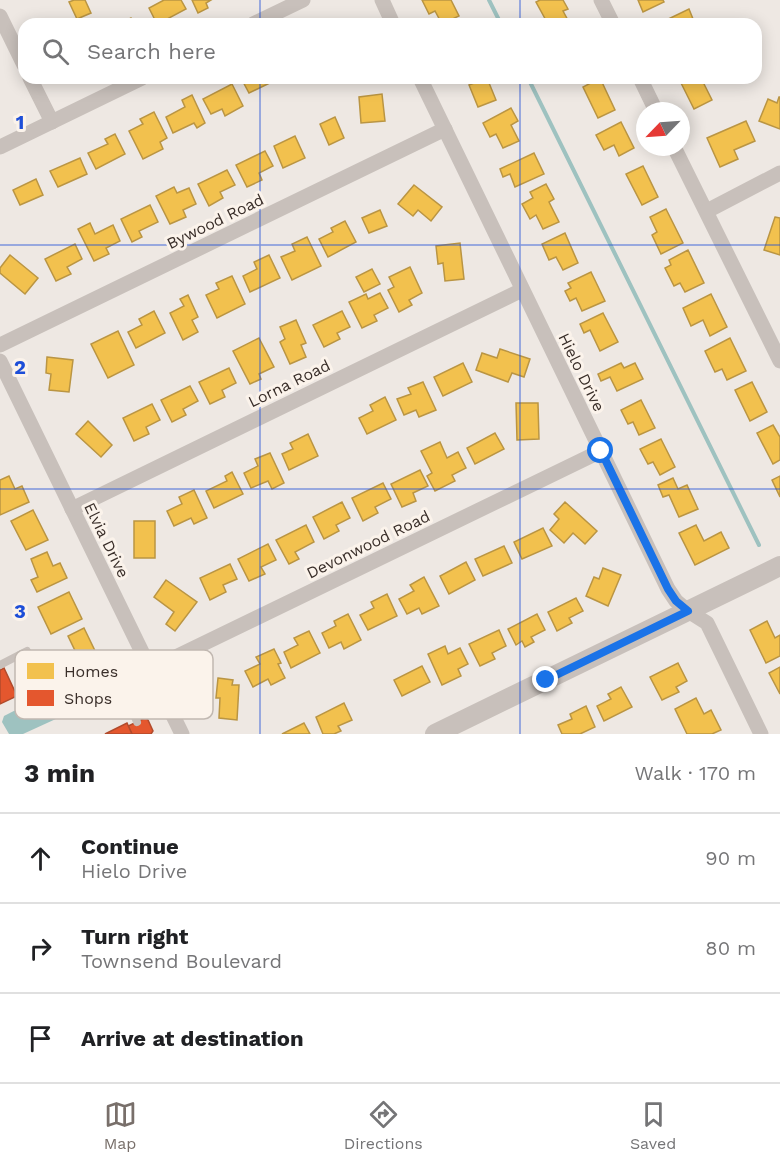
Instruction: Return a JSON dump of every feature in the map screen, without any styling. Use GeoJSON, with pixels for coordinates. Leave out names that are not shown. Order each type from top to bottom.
{"type":"FeatureCollection","features":[{"type":"Feature","properties":{"kind":"street"},"geometry":{"type":"LineString","coordinates":[[266,18],[303,0]]}},
{"type":"Feature","properties":{"kind":"street"},"geometry":{"type":"LineString","coordinates":[[382,0],[390,18]]}},
{"type":"Feature","properties":{"kind":"street"},"geometry":{"type":"LineString","coordinates":[[601,0],[610,18]]}},
{"type":"Feature","properties":{"kind":"street"},"geometry":{"type":"LineString","coordinates":[[0,16],[18,53]]}},
{"type":"Feature","properties":{"kind":"street"},"geometry":{"type":"LineString","coordinates":[[33,84],[52,122]]}},
{"type":"Feature","properties":{"kind":"street"},"geometry":{"type":"LineString","coordinates":[[0,147],[130,84]]}},
{"type":"Feature","properties":{"kind":"street","name":"Hielo Drive"},"geometry":{"type":"LineString","coordinates":[[423,84],[668,589],[676,601],[707,624],[761,734]]}},
{"type":"Feature","properties":{"kind":"street"},"geometry":{"type":"LineString","coordinates":[[643,84],[652,102]]}},
{"type":"Feature","properties":{"kind":"street","name":"Bywood Road"},"geometry":{"type":"LineString","coordinates":[[0,345],[445,129]]}},
{"type":"Feature","properties":{"kind":"street"},"geometry":{"type":"LineString","coordinates":[[678,156],[779,355]]}},
{"type":"Feature","properties":{"kind":"street"},"geometry":{"type":"LineString","coordinates":[[706,211],[780,172]]}},
{"type":"Feature","properties":{"kind":"street","name":"Lorna Road"},"geometry":{"type":"LineString","coordinates":[[72,509],[522,290]]}},
{"type":"Feature","properties":{"kind":"street","name":"Elvia Drive"},"geometry":{"type":"LineString","coordinates":[[0,362],[142,650]]}},
{"type":"Feature","properties":{"kind":"street","name":"Devonwood Road"},"geometry":{"type":"LineString","coordinates":[[190,650],[601,451]]}},
{"type":"Feature","properties":{"kind":"street"},"geometry":{"type":"LineString","coordinates":[[435,734],[780,566]]}},
{"type":"Feature","properties":{"kind":"street","name":"Elvia Drive"},"geometry":{"type":"LineString","coordinates":[[175,719],[182,734]]}},
{"type":"Feature","properties":{"kind":"lane"},"geometry":{"type":"LineString","coordinates":[[0,665],[15,657]]}},
{"type":"Feature","properties":{"kind":"water"},"geometry":{"type":"Polygon","coordinates":[[[15,710],[15,719],[56,719],[23,734],[9,734],[2,722],[4,716],[15,710]]]}},
{"type":"Feature","properties":{"kind":"building: Homes"},"geometry":{"type":"Polygon","coordinates":[[[85,0],[91,13],[77,18],[69,2],[85,0]]]}},
{"type":"Feature","properties":{"kind":"building: Homes"},"geometry":{"type":"Polygon","coordinates":[[[164,0],[181,0],[186,9],[169,18],[154,18],[149,8],[164,0]]]}},
{"type":"Feature","properties":{"kind":"building: Homes"},"geometry":{"type":"Polygon","coordinates":[[[192,0],[211,0],[206,3],[208,8],[198,13],[192,0]]]}},
{"type":"Feature","properties":{"kind":"building: Homes"},"geometry":{"type":"Polygon","coordinates":[[[422,0],[451,0],[459,16],[439,18],[435,11],[429,14],[422,0]]]}},
{"type":"Feature","properties":{"kind":"building: Homes"},"geometry":{"type":"Polygon","coordinates":[[[563,0],[568,9],[563,11],[567,18],[545,18],[536,2],[563,0]]]}},
{"type":"Feature","properties":{"kind":"building: Homes"},"geometry":{"type":"Polygon","coordinates":[[[638,0],[663,0],[664,2],[643,12],[638,0]]]}},
{"type":"Feature","properties":{"kind":"building: Homes"},"geometry":{"type":"Polygon","coordinates":[[[689,9],[693,18],[670,18],[689,9]]]}},
{"type":"Feature","properties":{"kind":"building: Homes"},"geometry":{"type":"Polygon","coordinates":[[[232,84],[243,106],[225,116],[222,109],[211,114],[203,99],[232,84]]]}},
{"type":"Feature","properties":{"kind":"building: Homes"},"geometry":{"type":"Polygon","coordinates":[[[244,84],[268,84],[249,93],[244,84]]]}},
{"type":"Feature","properties":{"kind":"building: Homes"},"geometry":{"type":"Polygon","coordinates":[[[489,84],[496,100],[478,107],[469,85],[489,84]]]}},
{"type":"Feature","properties":{"kind":"building: Homes"},"geometry":{"type":"Polygon","coordinates":[[[589,84],[603,84],[615,110],[598,118],[583,87],[589,84]]]}},
{"type":"Feature","properties":{"kind":"building: Homes"},"geometry":{"type":"Polygon","coordinates":[[[682,84],[704,84],[712,100],[694,109],[682,84]]]}},
{"type":"Feature","properties":{"kind":"building: Homes"},"geometry":{"type":"Polygon","coordinates":[[[382,94],[385,121],[361,123],[359,97],[382,94]]]}},
{"type":"Feature","properties":{"kind":"building: Homes"},"geometry":{"type":"Polygon","coordinates":[[[192,95],[205,123],[197,128],[194,123],[173,133],[166,117],[185,107],[182,100],[192,95]]]}},
{"type":"Feature","properties":{"kind":"building: Homes"},"geometry":{"type":"Polygon","coordinates":[[[779,97],[780,129],[759,121],[768,99],[777,103],[779,97]]]}},
{"type":"Feature","properties":{"kind":"building: Homes"},"geometry":{"type":"Polygon","coordinates":[[[511,108],[518,121],[511,125],[519,141],[503,148],[496,134],[490,137],[483,123],[511,108]]]}},
{"type":"Feature","properties":{"kind":"building: Homes"},"geometry":{"type":"Polygon","coordinates":[[[154,112],[167,138],[160,142],[163,149],[143,159],[129,131],[143,124],[140,119],[154,112]]]}},
{"type":"Feature","properties":{"kind":"building: Homes"},"geometry":{"type":"Polygon","coordinates":[[[335,117],[344,138],[329,145],[320,124],[335,117]]]}},
{"type":"Feature","properties":{"kind":"building: Homes"},"geometry":{"type":"Polygon","coordinates":[[[746,121],[755,141],[734,150],[738,159],[720,167],[707,138],[746,121]]]}},
{"type":"Feature","properties":{"kind":"building: Homes"},"geometry":{"type":"Polygon","coordinates":[[[621,122],[634,148],[619,156],[614,145],[604,150],[596,135],[621,122]]]}},
{"type":"Feature","properties":{"kind":"building: Homes"},"geometry":{"type":"Polygon","coordinates":[[[115,134],[125,154],[96,169],[88,153],[108,144],[105,139],[115,134]]]}},
{"type":"Feature","properties":{"kind":"building: Homes"},"geometry":{"type":"Polygon","coordinates":[[[295,136],[305,158],[283,168],[274,146],[295,136]]]}},
{"type":"Feature","properties":{"kind":"building: Homes"},"geometry":{"type":"Polygon","coordinates":[[[265,151],[273,166],[259,173],[262,180],[247,187],[236,165],[265,151]]]}},
{"type":"Feature","properties":{"kind":"building: Homes"},"geometry":{"type":"Polygon","coordinates":[[[534,153],[544,174],[515,187],[510,174],[503,177],[500,169],[534,153]]]}},
{"type":"Feature","properties":{"kind":"building: Homes"},"geometry":{"type":"Polygon","coordinates":[[[80,158],[87,174],[58,187],[50,171],[80,158]]]}},
{"type":"Feature","properties":{"kind":"building: Homes"},"geometry":{"type":"Polygon","coordinates":[[[643,166],[658,197],[642,205],[626,174],[643,166]]]}},
{"type":"Feature","properties":{"kind":"building: Homes"},"geometry":{"type":"Polygon","coordinates":[[[227,170],[235,185],[220,192],[223,198],[209,206],[198,184],[227,170]]]}},
{"type":"Feature","properties":{"kind":"building: Homes"},"geometry":{"type":"Polygon","coordinates":[[[36,179],[43,195],[20,205],[13,190],[36,179]]]}},
{"type":"Feature","properties":{"kind":"building: Homes"},"geometry":{"type":"Polygon","coordinates":[[[546,184],[554,199],[549,202],[559,222],[543,229],[536,215],[530,219],[522,204],[533,198],[530,192],[546,184]]]}},
{"type":"Feature","properties":{"kind":"building: Homes"},"geometry":{"type":"Polygon","coordinates":[[[414,185],[442,207],[431,221],[418,210],[413,216],[398,204],[414,185]]]}},
{"type":"Feature","properties":{"kind":"building: Homes"},"geometry":{"type":"Polygon","coordinates":[[[174,187],[177,193],[189,188],[196,204],[183,210],[186,217],[170,224],[156,196],[174,187]]]}},
{"type":"Feature","properties":{"kind":"building: Homes"},"geometry":{"type":"Polygon","coordinates":[[[150,205],[158,222],[139,231],[142,237],[132,242],[121,219],[150,205]]]}},
{"type":"Feature","properties":{"kind":"building: Homes"},"geometry":{"type":"Polygon","coordinates":[[[666,209],[683,243],[661,254],[652,235],[657,232],[650,217],[666,209]]]}},
{"type":"Feature","properties":{"kind":"building: Homes"},"geometry":{"type":"Polygon","coordinates":[[[380,210],[387,226],[369,233],[362,218],[380,210]]]}},
{"type":"Feature","properties":{"kind":"building: Homes"},"geometry":{"type":"Polygon","coordinates":[[[775,217],[780,218],[780,255],[764,250],[775,217]]]}},
{"type":"Feature","properties":{"kind":"building: Homes"},"geometry":{"type":"Polygon","coordinates":[[[345,221],[356,242],[328,257],[319,239],[333,232],[331,228],[345,221]]]}},
{"type":"Feature","properties":{"kind":"building: Homes"},"geometry":{"type":"Polygon","coordinates":[[[90,223],[95,234],[113,225],[120,241],[106,248],[109,254],[94,261],[78,229],[90,223]]]}},
{"type":"Feature","properties":{"kind":"building: Homes"},"geometry":{"type":"Polygon","coordinates":[[[565,233],[578,263],[563,270],[556,257],[549,260],[542,244],[565,233]]]}},
{"type":"Feature","properties":{"kind":"building: Homes"},"geometry":{"type":"Polygon","coordinates":[[[307,237],[321,266],[292,280],[281,257],[295,251],[292,244],[307,237]]]}},
{"type":"Feature","properties":{"kind":"building: Homes"},"geometry":{"type":"Polygon","coordinates":[[[460,243],[464,279],[445,281],[443,263],[438,264],[436,246],[460,243]]]}},
{"type":"Feature","properties":{"kind":"building: Homes"},"geometry":{"type":"Polygon","coordinates":[[[75,244],[82,259],[67,267],[71,274],[56,281],[45,259],[75,244]]]}},
{"type":"Feature","properties":{"kind":"building: Homes"},"geometry":{"type":"Polygon","coordinates":[[[688,250],[704,283],[685,292],[680,283],[674,286],[665,268],[671,265],[669,260],[688,250]]]}},
{"type":"Feature","properties":{"kind":"building: Homes"},"geometry":{"type":"Polygon","coordinates":[[[10,255],[38,278],[25,294],[0,273],[0,268],[10,255]]]}},
{"type":"Feature","properties":{"kind":"building: Homes"},"geometry":{"type":"Polygon","coordinates":[[[269,255],[280,278],[250,292],[243,276],[257,269],[254,262],[269,255]]]}},
{"type":"Feature","properties":{"kind":"building: Homes"},"geometry":{"type":"Polygon","coordinates":[[[410,267],[422,293],[409,300],[412,305],[399,312],[388,290],[394,287],[389,277],[410,267]]]}},
{"type":"Feature","properties":{"kind":"building: Homes"},"geometry":{"type":"Polygon","coordinates":[[[372,269],[380,284],[364,292],[356,277],[372,269]]]}},
{"type":"Feature","properties":{"kind":"building: Homes"},"geometry":{"type":"Polygon","coordinates":[[[591,272],[605,301],[582,311],[576,298],[570,301],[565,291],[571,288],[568,283],[591,272]]]}},
{"type":"Feature","properties":{"kind":"building: Homes"},"geometry":{"type":"Polygon","coordinates":[[[232,276],[245,304],[217,318],[206,295],[219,289],[216,283],[232,276]]]}},
{"type":"Feature","properties":{"kind":"building: Homes"},"geometry":{"type":"Polygon","coordinates":[[[380,293],[388,308],[374,315],[377,321],[362,328],[349,302],[366,294],[368,299],[380,293]]]}},
{"type":"Feature","properties":{"kind":"building: Homes"},"geometry":{"type":"Polygon","coordinates":[[[711,294],[727,327],[710,336],[703,320],[691,326],[683,308],[711,294]]]}},
{"type":"Feature","properties":{"kind":"building: Homes"},"geometry":{"type":"Polygon","coordinates":[[[188,295],[198,317],[192,320],[198,332],[183,340],[170,313],[184,306],[180,299],[188,295]]]}},
{"type":"Feature","properties":{"kind":"building: Homes"},"geometry":{"type":"Polygon","coordinates":[[[154,311],[165,333],[136,348],[128,332],[142,325],[139,319],[154,311]]]}},
{"type":"Feature","properties":{"kind":"building: Homes"},"geometry":{"type":"Polygon","coordinates":[[[342,311],[350,327],[337,333],[340,339],[324,347],[313,325],[342,311]]]}},
{"type":"Feature","properties":{"kind":"building: Homes"},"geometry":{"type":"Polygon","coordinates":[[[603,313],[618,342],[600,351],[590,330],[584,333],[580,324],[603,313]]]}},
{"type":"Feature","properties":{"kind":"building: Homes"},"geometry":{"type":"Polygon","coordinates":[[[296,320],[306,343],[301,345],[306,357],[290,364],[280,342],[285,339],[280,327],[296,320]]]}},
{"type":"Feature","properties":{"kind":"building: Homes"},"geometry":{"type":"Polygon","coordinates":[[[118,331],[134,365],[108,378],[91,344],[118,331]]]}},
{"type":"Feature","properties":{"kind":"building: Homes"},"geometry":{"type":"Polygon","coordinates":[[[259,338],[274,367],[259,374],[261,379],[250,384],[233,351],[259,338]]]}},
{"type":"Feature","properties":{"kind":"building: Homes"},"geometry":{"type":"Polygon","coordinates":[[[730,338],[746,371],[727,380],[722,369],[715,372],[705,351],[730,338]]]}},
{"type":"Feature","properties":{"kind":"building: Homes"},"geometry":{"type":"Polygon","coordinates":[[[500,349],[530,359],[524,377],[512,373],[508,382],[476,370],[482,353],[497,358],[500,349]]]}},
{"type":"Feature","properties":{"kind":"building: Homes"},"geometry":{"type":"Polygon","coordinates":[[[47,357],[73,360],[69,392],[49,390],[51,374],[46,373],[47,357]]]}},
{"type":"Feature","properties":{"kind":"building: Homes"},"geometry":{"type":"Polygon","coordinates":[[[463,363],[472,382],[443,396],[434,377],[463,363]]]}},
{"type":"Feature","properties":{"kind":"building: Homes"},"geometry":{"type":"Polygon","coordinates":[[[621,363],[624,368],[635,363],[643,379],[617,391],[610,377],[601,381],[598,374],[621,363]]]}},
{"type":"Feature","properties":{"kind":"building: Homes"},"geometry":{"type":"Polygon","coordinates":[[[229,368],[236,383],[222,390],[225,397],[210,404],[199,382],[229,368]]]}},
{"type":"Feature","properties":{"kind":"building: Homes"},"geometry":{"type":"Polygon","coordinates":[[[423,382],[436,410],[419,417],[416,410],[404,415],[397,399],[411,394],[408,388],[423,382]]]}},
{"type":"Feature","properties":{"kind":"building: Homes"},"geometry":{"type":"Polygon","coordinates":[[[752,382],[767,412],[750,421],[735,390],[752,382]]]}},
{"type":"Feature","properties":{"kind":"building: Homes"},"geometry":{"type":"Polygon","coordinates":[[[190,386],[198,401],[183,409],[186,415],[172,422],[161,400],[190,386]]]}},
{"type":"Feature","properties":{"kind":"building: Homes"},"geometry":{"type":"Polygon","coordinates":[[[385,397],[396,420],[367,434],[359,418],[373,411],[370,405],[385,397]]]}},
{"type":"Feature","properties":{"kind":"building: Homes"},"geometry":{"type":"Polygon","coordinates":[[[641,400],[655,428],[639,435],[633,422],[628,424],[621,410],[641,400]]]}},
{"type":"Feature","properties":{"kind":"building: Homes"},"geometry":{"type":"Polygon","coordinates":[[[516,403],[538,403],[539,439],[517,440],[516,403]]]}},
{"type":"Feature","properties":{"kind":"building: Homes"},"geometry":{"type":"Polygon","coordinates":[[[152,404],[160,420],[146,427],[149,434],[134,441],[123,418],[152,404]]]}},
{"type":"Feature","properties":{"kind":"building: Homes"},"geometry":{"type":"Polygon","coordinates":[[[88,421],[112,445],[101,457],[76,434],[88,421]]]}},
{"type":"Feature","properties":{"kind":"building: Homes"},"geometry":{"type":"Polygon","coordinates":[[[773,425],[780,437],[780,460],[773,464],[757,433],[773,425]]]}},
{"type":"Feature","properties":{"kind":"building: Homes"},"geometry":{"type":"Polygon","coordinates":[[[495,433],[504,449],[475,464],[467,448],[495,433]]]}},
{"type":"Feature","properties":{"kind":"building: Homes"},"geometry":{"type":"Polygon","coordinates":[[[308,434],[318,456],[289,470],[282,454],[293,449],[290,443],[308,434]]]}},
{"type":"Feature","properties":{"kind":"building: Homes"},"geometry":{"type":"Polygon","coordinates":[[[661,439],[675,467],[660,475],[653,462],[648,464],[640,449],[661,439]]]}},
{"type":"Feature","properties":{"kind":"building: Homes"},"geometry":{"type":"Polygon","coordinates":[[[440,442],[447,458],[458,452],[466,468],[452,475],[455,481],[435,491],[427,476],[432,473],[421,451],[440,442]]]}},
{"type":"Feature","properties":{"kind":"building: Homes"},"geometry":{"type":"Polygon","coordinates":[[[270,453],[284,483],[272,489],[268,481],[251,488],[244,473],[258,466],[255,459],[270,453]]]}},
{"type":"Feature","properties":{"kind":"building: Homes"},"geometry":{"type":"Polygon","coordinates":[[[420,470],[428,486],[413,493],[416,501],[402,507],[391,484],[420,470]]]}},
{"type":"Feature","properties":{"kind":"building: Homes"},"geometry":{"type":"Polygon","coordinates":[[[232,472],[243,494],[214,508],[206,491],[227,481],[225,476],[232,472]]]}},
{"type":"Feature","properties":{"kind":"building: Homes"},"geometry":{"type":"Polygon","coordinates":[[[9,476],[15,489],[22,486],[29,502],[0,515],[0,480],[9,476]]]}},
{"type":"Feature","properties":{"kind":"building: Homes"},"geometry":{"type":"Polygon","coordinates":[[[780,476],[780,497],[772,480],[780,476]]]}},
{"type":"Feature","properties":{"kind":"building: Homes"},"geometry":{"type":"Polygon","coordinates":[[[673,478],[678,489],[687,485],[698,509],[679,517],[669,495],[663,497],[658,485],[673,478]]]}},
{"type":"Feature","properties":{"kind":"building: Homes"},"geometry":{"type":"Polygon","coordinates":[[[383,483],[391,499],[375,507],[378,513],[363,521],[352,498],[383,483]]]}},
{"type":"Feature","properties":{"kind":"building: Homes"},"geometry":{"type":"Polygon","coordinates":[[[194,490],[207,518],[194,524],[191,518],[174,526],[167,511],[182,504],[179,497],[194,490]]]}},
{"type":"Feature","properties":{"kind":"building: Homes"},"geometry":{"type":"Polygon","coordinates":[[[342,502],[350,518],[336,525],[339,531],[324,539],[313,517],[342,502]]]}},
{"type":"Feature","properties":{"kind":"building: Homes"},"geometry":{"type":"Polygon","coordinates":[[[565,502],[597,531],[585,544],[573,533],[564,543],[550,530],[559,519],[554,514],[565,502]]]}},
{"type":"Feature","properties":{"kind":"building: Homes"},"geometry":{"type":"Polygon","coordinates":[[[33,510],[48,540],[26,550],[11,521],[33,510]]]}},
{"type":"Feature","properties":{"kind":"building: Homes"},"geometry":{"type":"Polygon","coordinates":[[[134,521],[155,521],[155,558],[134,558],[134,521]]]}},
{"type":"Feature","properties":{"kind":"building: Homes"},"geometry":{"type":"Polygon","coordinates":[[[306,525],[314,542],[295,552],[299,559],[289,564],[276,540],[306,525]]]}},
{"type":"Feature","properties":{"kind":"building: Homes"},"geometry":{"type":"Polygon","coordinates":[[[696,525],[704,541],[721,532],[729,548],[695,565],[679,533],[696,525]]]}},
{"type":"Feature","properties":{"kind":"building: Homes"},"geometry":{"type":"Polygon","coordinates":[[[543,528],[552,546],[522,559],[514,542],[543,528]]]}},
{"type":"Feature","properties":{"kind":"building: Homes"},"geometry":{"type":"Polygon","coordinates":[[[268,544],[276,560],[261,567],[265,574],[249,581],[238,559],[268,544]]]}},
{"type":"Feature","properties":{"kind":"building: Homes"},"geometry":{"type":"Polygon","coordinates":[[[504,546],[512,563],[483,576],[475,559],[504,546]]]}},
{"type":"Feature","properties":{"kind":"building: Homes"},"geometry":{"type":"Polygon","coordinates":[[[47,552],[53,566],[60,563],[67,578],[37,592],[31,580],[38,577],[31,559],[47,552]]]}},
{"type":"Feature","properties":{"kind":"building: Homes"},"geometry":{"type":"Polygon","coordinates":[[[466,562],[475,580],[449,594],[440,576],[466,562]]]}},
{"type":"Feature","properties":{"kind":"building: Homes"},"geometry":{"type":"Polygon","coordinates":[[[230,564],[237,579],[223,585],[226,592],[210,600],[200,578],[230,564]]]}},
{"type":"Feature","properties":{"kind":"building: Homes"},"geometry":{"type":"Polygon","coordinates":[[[603,568],[621,575],[608,606],[586,596],[594,577],[599,579],[603,568]]]}},
{"type":"Feature","properties":{"kind":"building: Homes"},"geometry":{"type":"Polygon","coordinates":[[[424,577],[439,606],[422,614],[419,608],[407,614],[399,599],[414,591],[410,585],[424,577]]]}},
{"type":"Feature","properties":{"kind":"building: Homes"},"geometry":{"type":"Polygon","coordinates":[[[166,580],[197,602],[175,631],[166,624],[174,612],[154,597],[166,580]]]}},
{"type":"Feature","properties":{"kind":"building: Homes"},"geometry":{"type":"Polygon","coordinates":[[[69,592],[82,619],[51,634],[38,607],[69,592]]]}},
{"type":"Feature","properties":{"kind":"building: Homes"},"geometry":{"type":"Polygon","coordinates":[[[387,594],[397,616],[368,630],[360,615],[374,608],[371,602],[387,594]]]}},
{"type":"Feature","properties":{"kind":"building: Homes"},"geometry":{"type":"Polygon","coordinates":[[[576,598],[583,611],[569,618],[572,623],[557,631],[548,612],[576,598]]]}},
{"type":"Feature","properties":{"kind":"building: Homes"},"geometry":{"type":"Polygon","coordinates":[[[348,614],[361,640],[344,649],[341,642],[329,648],[322,633],[336,626],[334,621],[348,614]]]}},
{"type":"Feature","properties":{"kind":"building: Homes"},"geometry":{"type":"Polygon","coordinates":[[[537,614],[545,630],[531,637],[534,642],[525,647],[522,641],[516,645],[508,629],[537,614]]]}},
{"type":"Feature","properties":{"kind":"building: Homes"},"geometry":{"type":"Polygon","coordinates":[[[767,621],[775,638],[780,635],[780,656],[766,663],[750,630],[767,621]]]}},
{"type":"Feature","properties":{"kind":"building: Homes"},"geometry":{"type":"Polygon","coordinates":[[[84,628],[95,650],[75,650],[68,636],[84,628]]]}},
{"type":"Feature","properties":{"kind":"building: Homes"},"geometry":{"type":"Polygon","coordinates":[[[499,630],[506,646],[492,653],[495,659],[480,666],[469,644],[499,630]]]}},
{"type":"Feature","properties":{"kind":"building: Homes"},"geometry":{"type":"Polygon","coordinates":[[[309,631],[320,653],[291,668],[284,652],[298,645],[294,638],[309,631]]]}},
{"type":"Feature","properties":{"kind":"building: Homes"},"geometry":{"type":"Polygon","coordinates":[[[445,646],[448,654],[460,648],[468,664],[458,669],[461,676],[442,685],[428,654],[445,646]]]}},
{"type":"Feature","properties":{"kind":"building: Homes"},"geometry":{"type":"Polygon","coordinates":[[[274,649],[285,678],[271,685],[268,679],[253,687],[245,671],[260,664],[256,657],[274,649]]]}},
{"type":"Feature","properties":{"kind":"building: Homes"},"geometry":{"type":"Polygon","coordinates":[[[678,663],[687,681],[676,687],[679,692],[662,700],[650,677],[678,663]]]}},
{"type":"Feature","properties":{"kind":"building: Homes"},"geometry":{"type":"Polygon","coordinates":[[[422,666],[430,682],[402,696],[394,680],[422,666]]]}},
{"type":"Feature","properties":{"kind":"building: Homes"},"geometry":{"type":"Polygon","coordinates":[[[780,667],[780,694],[769,673],[780,667]]]}},
{"type":"Feature","properties":{"kind":"building: Homes"},"geometry":{"type":"Polygon","coordinates":[[[218,678],[233,680],[232,685],[239,685],[237,720],[219,718],[220,698],[216,698],[218,678]]]}},
{"type":"Feature","properties":{"kind":"building: Homes"},"geometry":{"type":"Polygon","coordinates":[[[621,687],[632,707],[604,721],[597,706],[611,699],[608,694],[621,687]]]}},
{"type":"Feature","properties":{"kind":"building: Homes"},"geometry":{"type":"Polygon","coordinates":[[[696,698],[704,714],[711,710],[721,730],[712,734],[687,734],[675,709],[696,698]]]}},
{"type":"Feature","properties":{"kind":"building: Homes"},"geometry":{"type":"Polygon","coordinates":[[[344,703],[352,720],[338,726],[341,731],[334,734],[323,734],[316,717],[344,703]]]}},
{"type":"Feature","properties":{"kind":"building: Homes"},"geometry":{"type":"Polygon","coordinates":[[[586,706],[595,727],[580,734],[562,734],[558,725],[572,719],[570,714],[586,706]]]}},
{"type":"Feature","properties":{"kind":"building: Homes"},"geometry":{"type":"Polygon","coordinates":[[[304,723],[310,734],[282,734],[304,723]]]}},
{"type":"Feature","properties":{"kind":"building: Shops"},"geometry":{"type":"Polygon","coordinates":[[[4,668],[15,692],[15,697],[0,704],[0,670],[4,668]]]}},
{"type":"Feature","properties":{"kind":"building: Shops"},"geometry":{"type":"Polygon","coordinates":[[[146,719],[153,731],[151,734],[132,734],[128,726],[146,719]]]}},
{"type":"Feature","properties":{"kind":"building: Shops"},"geometry":{"type":"Polygon","coordinates":[[[127,723],[132,734],[105,734],[127,723]]]}},
{"type":"Feature","properties":{"kind":"waterway"},"geometry":{"type":"LineString","coordinates":[[489,0],[498,18]]}},
{"type":"Feature","properties":{"kind":"waterway"},"geometry":{"type":"LineString","coordinates":[[531,84],[759,545]]}},
{"type":"Feature","properties":{"kind":"route"},"geometry":{"type":"LineString","coordinates":[[546,680],[688,611],[676,601],[668,589],[601,451]]}}]}
